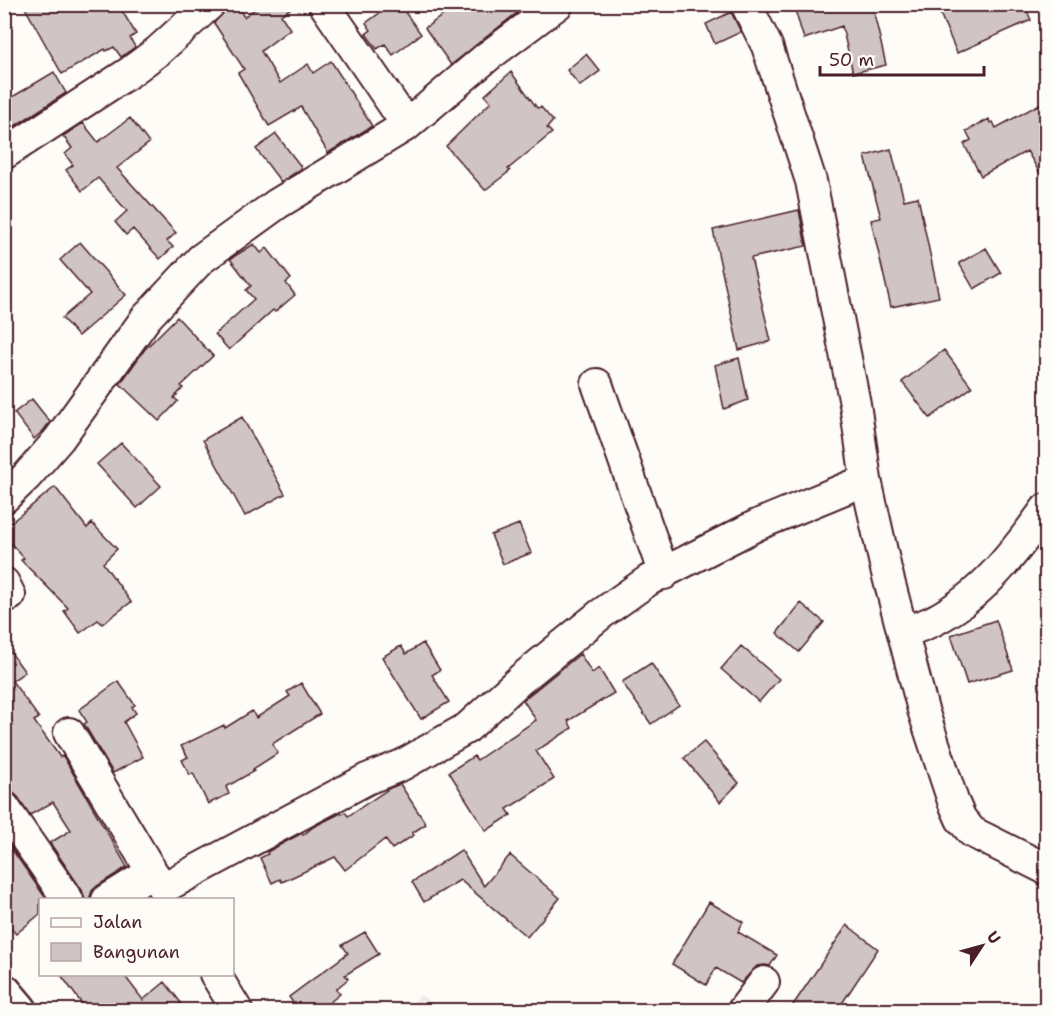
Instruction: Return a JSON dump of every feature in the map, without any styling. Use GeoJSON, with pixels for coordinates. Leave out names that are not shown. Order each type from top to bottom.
{"type":"FeatureCollection","features":[{"type":"Feature","properties":{"kind":"highway"},"geometry":{"type":"LineString","coordinates":[[4,991],[20,1011]]}},
{"type":"Feature","properties":{"kind":"street"},"geometry":{"type":"LineString","coordinates":[[4,154],[159,51],[210,4]]}},
{"type":"Feature","properties":{"kind":"street"},"geometry":{"type":"LineString","coordinates":[[324,4],[407,126]]}},
{"type":"Feature","properties":{"kind":"street"},"geometry":{"type":"LineString","coordinates":[[4,498],[27,476],[59,439],[146,318],[201,259],[276,204],[407,126],[487,57],[558,4]]}},
{"type":"Feature","properties":{"kind":"street"},"geometry":{"type":"LineString","coordinates":[[746,4],[766,46],[811,181],[855,405],[866,480],[903,633],[933,741],[953,801],[972,832],[1047,869]]}},
{"type":"Feature","properties":{"kind":"street"},"geometry":{"type":"LineString","coordinates":[[597,384],[664,574]]}},
{"type":"Feature","properties":{"kind":"street"},"geometry":{"type":"LineString","coordinates":[[115,898],[162,886],[357,784],[402,765],[467,728],[521,679],[601,615],[650,580],[757,525],[866,480]]}},
{"type":"Feature","properties":{"kind":"street"},"geometry":{"type":"LineString","coordinates":[[903,633],[933,621],[969,597],[996,574],[1047,509]]}},
{"type":"Feature","properties":{"kind":"street"},"geometry":{"type":"LineString","coordinates":[[69,733],[162,886]]}},
{"type":"Feature","properties":{"kind":"street"},"geometry":{"type":"LineString","coordinates":[[4,807],[67,898]]}},
{"type":"Feature","properties":{"kind":"street"},"geometry":{"type":"LineString","coordinates":[[216,976],[237,1011]]}},
{"type":"Feature","properties":{"kind":"street"},"geometry":{"type":"LineString","coordinates":[[743,1011],[764,982]]}},
{"type":"Feature","properties":{"kind":"shaded area"},"geometry":{"type":"Polygon","coordinates":[[[421,995],[441,1010],[403,1010],[421,995]]]}},
{"type":"Feature","properties":{"kind":"building"},"geometry":{"type":"Polygon","coordinates":[[[23,4],[118,4],[136,34],[130,38],[135,47],[121,57],[114,47],[106,51],[105,49],[62,74],[23,4]]]}},
{"type":"Feature","properties":{"kind":"building"},"geometry":{"type":"Polygon","coordinates":[[[231,4],[236,4],[244,17],[261,4],[297,4],[281,15],[290,29],[261,51],[280,83],[308,64],[313,73],[331,61],[372,126],[328,153],[301,107],[269,126],[238,73],[244,69],[214,23],[231,4]]]}},
{"type":"Feature","properties":{"kind":"building"},"geometry":{"type":"Polygon","coordinates":[[[392,4],[399,4],[421,34],[393,55],[385,44],[377,49],[366,34],[371,30],[366,23],[392,4]]]}},
{"type":"Feature","properties":{"kind":"building"},"geometry":{"type":"Polygon","coordinates":[[[459,4],[513,4],[518,12],[451,65],[425,28],[459,4]]]}},
{"type":"Feature","properties":{"kind":"building"},"geometry":{"type":"Polygon","coordinates":[[[793,4],[872,4],[886,65],[853,73],[842,26],[804,39],[793,4]]]}},
{"type":"Feature","properties":{"kind":"building"},"geometry":{"type":"Polygon","coordinates":[[[953,4],[1024,4],[1031,20],[957,53],[939,11],[953,4]]]}},
{"type":"Feature","properties":{"kind":"building"},"geometry":{"type":"Polygon","coordinates":[[[731,12],[741,32],[715,44],[706,24],[731,12]]]}},
{"type":"Feature","properties":{"kind":"building"},"geometry":{"type":"Polygon","coordinates":[[[586,54],[600,71],[580,86],[567,70],[586,54]]]}},
{"type":"Feature","properties":{"kind":"building"},"geometry":{"type":"Polygon","coordinates":[[[54,72],[66,93],[4,133],[4,102],[54,72]]]}},
{"type":"Feature","properties":{"kind":"building"},"geometry":{"type":"Polygon","coordinates":[[[511,72],[537,108],[541,107],[553,121],[547,128],[552,133],[485,190],[446,146],[491,102],[485,95],[511,72]]]}},
{"type":"Feature","properties":{"kind":"building"},"geometry":{"type":"Polygon","coordinates":[[[1047,100],[1047,185],[1027,151],[981,176],[964,144],[971,140],[966,131],[989,119],[996,128],[1047,100]]]}},
{"type":"Feature","properties":{"kind":"building"},"geometry":{"type":"Polygon","coordinates":[[[130,118],[149,143],[117,168],[176,233],[167,241],[173,247],[160,259],[133,229],[126,235],[115,222],[127,211],[98,178],[82,191],[66,170],[73,165],[65,154],[72,148],[63,136],[83,123],[98,142],[130,118]]]}},
{"type":"Feature","properties":{"kind":"building"},"geometry":{"type":"Polygon","coordinates":[[[276,134],[302,168],[281,182],[256,149],[276,134]]]}},
{"type":"Feature","properties":{"kind":"building"},"geometry":{"type":"Polygon","coordinates":[[[891,149],[904,200],[918,197],[939,297],[891,307],[871,220],[881,218],[865,156],[891,149]]]}},
{"type":"Feature","properties":{"kind":"building"},"geometry":{"type":"Polygon","coordinates":[[[799,210],[806,246],[751,258],[771,341],[739,350],[713,230],[799,210]]]}},
{"type":"Feature","properties":{"kind":"building"},"geometry":{"type":"Polygon","coordinates":[[[80,242],[126,295],[78,336],[62,318],[90,294],[60,260],[80,242]]]}},
{"type":"Feature","properties":{"kind":"building"},"geometry":{"type":"Polygon","coordinates":[[[254,244],[261,253],[267,248],[291,279],[286,283],[295,295],[275,312],[273,310],[229,350],[215,334],[254,299],[246,290],[251,286],[230,259],[254,244]]]}},
{"type":"Feature","properties":{"kind":"building"},"geometry":{"type":"Polygon","coordinates":[[[986,248],[1001,273],[974,289],[959,263],[986,248]]]}},
{"type":"Feature","properties":{"kind":"building"},"geometry":{"type":"Polygon","coordinates":[[[177,317],[213,356],[181,386],[183,388],[174,398],[178,401],[159,421],[120,384],[145,349],[177,317]]]}},
{"type":"Feature","properties":{"kind":"building"},"geometry":{"type":"Polygon","coordinates":[[[944,350],[972,387],[930,418],[902,382],[944,350]]]}},
{"type":"Feature","properties":{"kind":"building"},"geometry":{"type":"Polygon","coordinates":[[[739,358],[748,400],[724,409],[715,365],[739,358]]]}},
{"type":"Feature","properties":{"kind":"building"},"geometry":{"type":"Polygon","coordinates":[[[32,399],[50,422],[34,439],[14,413],[32,399]]]}},
{"type":"Feature","properties":{"kind":"building"},"geometry":{"type":"Polygon","coordinates":[[[242,417],[285,494],[245,516],[203,440],[242,417]]]}},
{"type":"Feature","properties":{"kind":"building"},"geometry":{"type":"Polygon","coordinates":[[[121,443],[161,486],[137,508],[97,464],[121,443]]]}},
{"type":"Feature","properties":{"kind":"building"},"geometry":{"type":"Polygon","coordinates":[[[55,487],[87,528],[92,523],[117,549],[103,563],[131,602],[102,624],[98,620],[80,633],[64,611],[68,608],[21,560],[24,558],[4,536],[4,528],[55,487]]]}},
{"type":"Feature","properties":{"kind":"building"},"geometry":{"type":"Polygon","coordinates":[[[519,524],[531,553],[503,564],[491,535],[519,524]]]}},
{"type":"Feature","properties":{"kind":"building"},"geometry":{"type":"Polygon","coordinates":[[[801,603],[824,622],[799,652],[777,633],[801,603]]]}},
{"type":"Feature","properties":{"kind":"building"},"geometry":{"type":"Polygon","coordinates":[[[996,620],[1013,670],[967,684],[951,635],[996,620]]]}},
{"type":"Feature","properties":{"kind":"building"},"geometry":{"type":"Polygon","coordinates":[[[4,643],[25,672],[12,681],[39,718],[34,721],[60,757],[63,756],[127,867],[97,886],[90,898],[84,898],[82,890],[50,843],[71,830],[53,802],[30,815],[18,797],[4,790],[4,643]]]}},
{"type":"Feature","properties":{"kind":"building"},"geometry":{"type":"Polygon","coordinates":[[[423,643],[440,670],[432,675],[449,702],[421,719],[382,657],[401,646],[406,654],[423,643]]]}},
{"type":"Feature","properties":{"kind":"building"},"geometry":{"type":"Polygon","coordinates":[[[741,646],[779,679],[759,702],[721,669],[741,646]]]}},
{"type":"Feature","properties":{"kind":"building"},"geometry":{"type":"Polygon","coordinates":[[[580,654],[592,673],[599,668],[614,693],[568,721],[572,728],[536,751],[554,779],[507,809],[511,815],[486,831],[449,772],[474,756],[477,760],[536,720],[523,700],[580,654]]]}},
{"type":"Feature","properties":{"kind":"building"},"geometry":{"type":"Polygon","coordinates":[[[651,663],[679,705],[651,724],[622,682],[651,663]]]}},
{"type":"Feature","properties":{"kind":"building"},"geometry":{"type":"Polygon","coordinates":[[[118,681],[135,705],[132,707],[136,713],[124,722],[143,757],[113,773],[84,724],[87,722],[79,710],[118,681]]]}},
{"type":"Feature","properties":{"kind":"building"},"geometry":{"type":"Polygon","coordinates":[[[301,683],[320,714],[272,744],[278,753],[253,769],[254,771],[226,787],[229,794],[208,804],[193,773],[190,775],[182,760],[188,757],[181,746],[224,725],[225,728],[252,711],[256,718],[290,696],[287,692],[301,683]]]}},
{"type":"Feature","properties":{"kind":"building"},"geometry":{"type":"Polygon","coordinates":[[[704,742],[739,783],[720,802],[684,758],[704,742]]]}},
{"type":"Feature","properties":{"kind":"building"},"geometry":{"type":"Polygon","coordinates":[[[400,784],[426,824],[412,833],[414,835],[392,849],[385,839],[345,870],[335,857],[282,882],[280,879],[272,883],[260,858],[268,854],[267,852],[341,813],[345,812],[348,816],[390,788],[400,784]]]}},
{"type":"Feature","properties":{"kind":"building"},"geometry":{"type":"Polygon","coordinates":[[[4,838],[46,898],[39,898],[39,915],[16,934],[4,921],[4,838]]]}},
{"type":"Feature","properties":{"kind":"building"},"geometry":{"type":"Polygon","coordinates":[[[461,850],[484,886],[510,855],[560,898],[527,937],[460,880],[424,902],[412,882],[461,850]]]}},
{"type":"Feature","properties":{"kind":"building"},"geometry":{"type":"Polygon","coordinates":[[[709,902],[743,922],[738,932],[777,955],[770,966],[757,966],[741,983],[716,968],[706,985],[672,964],[709,902]]]}},
{"type":"Feature","properties":{"kind":"building"},"geometry":{"type":"Polygon","coordinates":[[[847,925],[878,949],[837,1011],[789,1011],[847,925]]]}},
{"type":"Feature","properties":{"kind":"building"},"geometry":{"type":"Polygon","coordinates":[[[365,932],[379,954],[345,975],[348,979],[336,989],[340,994],[319,1011],[299,1011],[289,997],[348,953],[342,945],[365,932]]]}},
{"type":"Feature","properties":{"kind":"building"},"geometry":{"type":"Polygon","coordinates":[[[62,976],[125,976],[143,1000],[165,982],[181,1003],[172,1011],[87,1011],[62,976]]]}}]}
